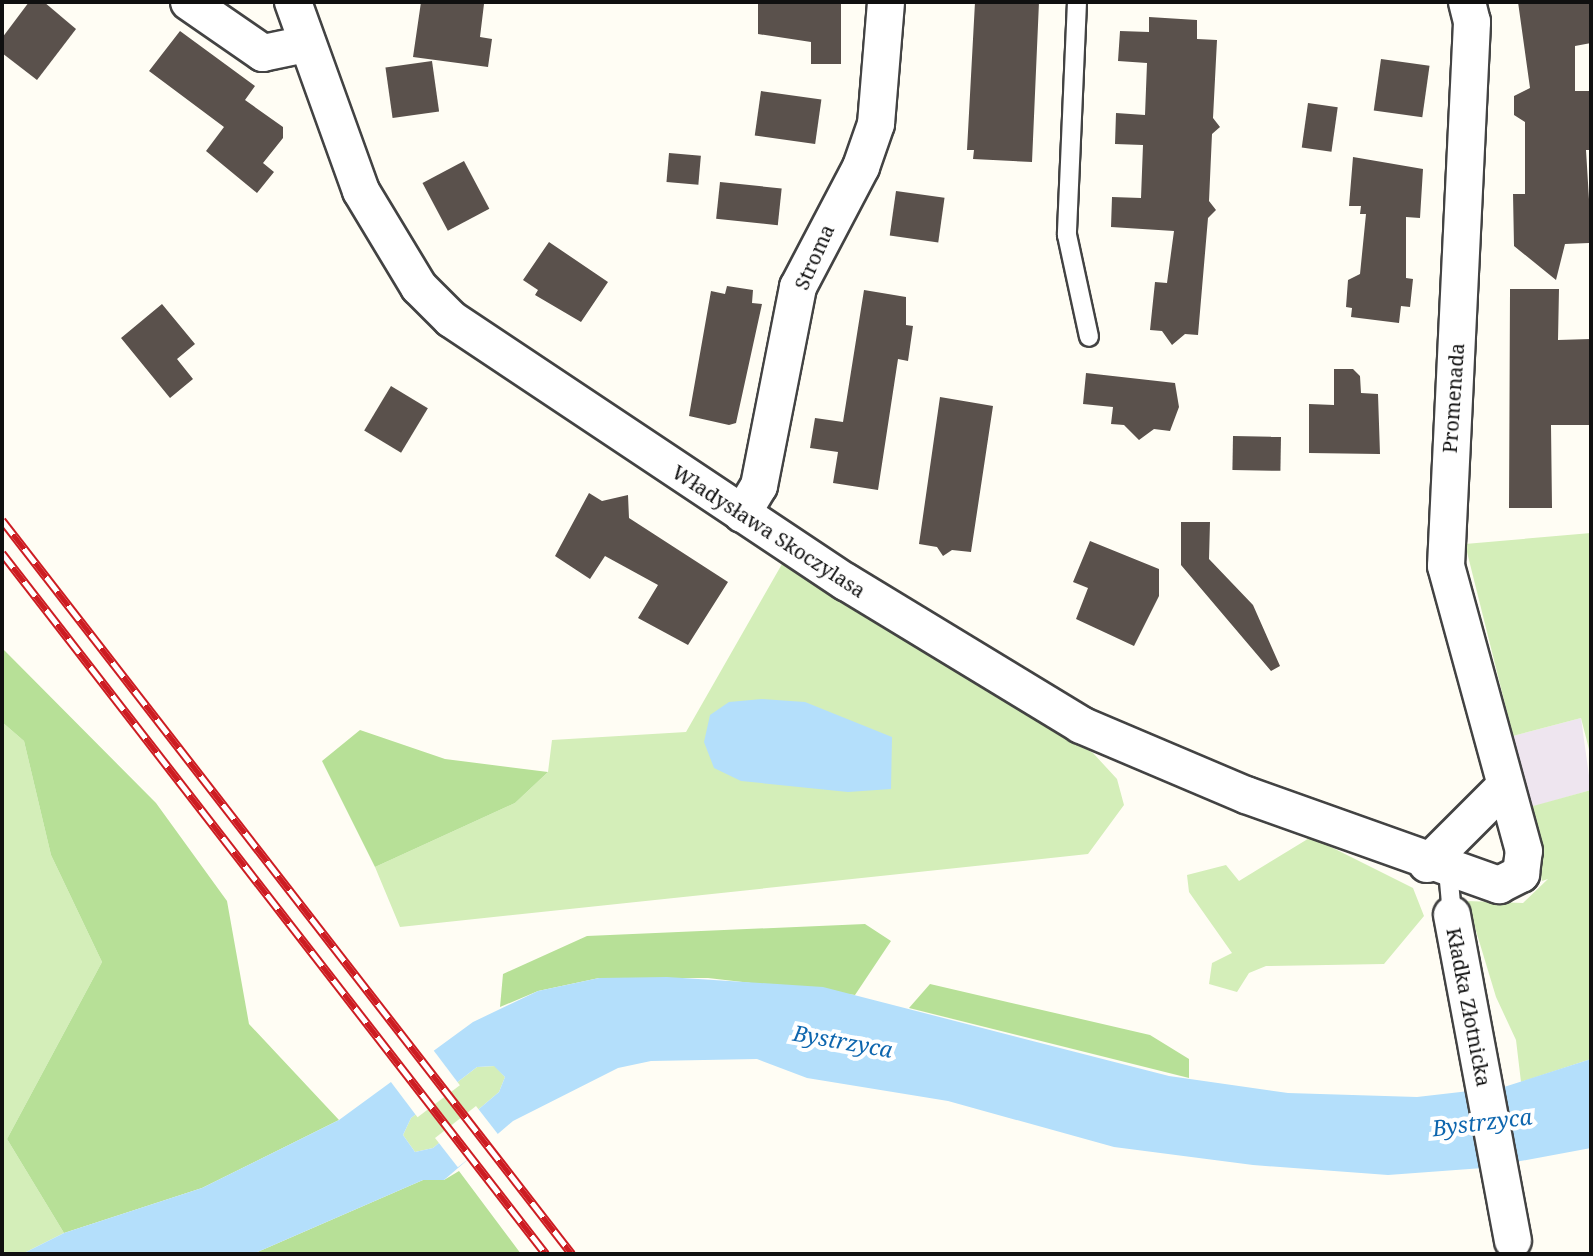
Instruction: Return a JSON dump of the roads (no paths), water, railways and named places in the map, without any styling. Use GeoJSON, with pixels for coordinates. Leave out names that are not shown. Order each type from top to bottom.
{"type":"FeatureCollection","features":[{"type":"Feature","properties":{"kind":"street"},"geometry":{"type":"LineString","coordinates":[[189,2],[263,53],[306,44]]}},
{"type":"Feature","properties":{"kind":"street","name":"Władysława Skoczylasa"},"geometry":{"type":"LineString","coordinates":[[293,2],[361,191],[419,287],[451,319],[742,514],[1081,725],[1437,867]]}},
{"type":"Feature","properties":{"kind":"street","name":"Stroma"},"geometry":{"type":"LineString","coordinates":[[742,514],[759,486],[798,287],[876,124],[886,2]]}},
{"type":"Feature","properties":{"kind":"street","name":"Promenada"},"geometry":{"type":"LineString","coordinates":[[1437,867],[1499,885],[1521,874],[1524,851],[1446,566],[1472,22],[1467,2]]}},
{"type":"Feature","properties":{"kind":"street"},"geometry":{"type":"LineString","coordinates":[[1437,867],[1505,786]]}},
{"type":"Feature","properties":{"kind":"street","name":"Kładka Złotnicka"},"geometry":{"type":"LineString","coordinates":[[1452,915],[1513,1240]]}},
{"type":"Feature","properties":{"kind":"lane"},"geometry":{"type":"LineString","coordinates":[[1077,2],[1067,235],[1089,337]]}},
{"type":"Feature","properties":{"kind":"lane"},"geometry":{"type":"LineString","coordinates":[[1437,867],[1452,915]]}},
{"type":"Feature","properties":{"kind":"water"},"geometry":{"type":"Polygon","coordinates":[[[762,699],[805,702],[892,737],[891,789],[848,792],[741,781],[714,768],[704,742],[710,715],[729,702],[762,699]]]}},
{"type":"Feature","properties":{"kind":"water","name":"Bystrzyca"},"geometry":{"type":"Polygon","coordinates":[[[667,977],[823,987],[1169,1076],[1288,1093],[1417,1097],[1504,1087],[1591,1059],[1591,1148],[1483,1168],[1388,1175],[1253,1165],[1114,1147],[948,1101],[807,1078],[757,1059],[651,1061],[618,1068],[513,1121],[444,1180],[423,1180],[253,1254],[22,1254],[64,1233],[202,1188],[339,1120],[473,1022],[538,991],[599,978],[667,977]],[[494,1066],[477,1067],[411,1118],[403,1135],[415,1152],[433,1148],[499,1092],[505,1077],[494,1066]]]}},
{"type":"Feature","properties":{"kind":"railway"},"geometry":{"type":"LineString","coordinates":[[2,520],[572,1254]]}},
{"type":"Feature","properties":{"kind":"railway"},"geometry":{"type":"LineString","coordinates":[[2,553],[546,1254]]}}]}
